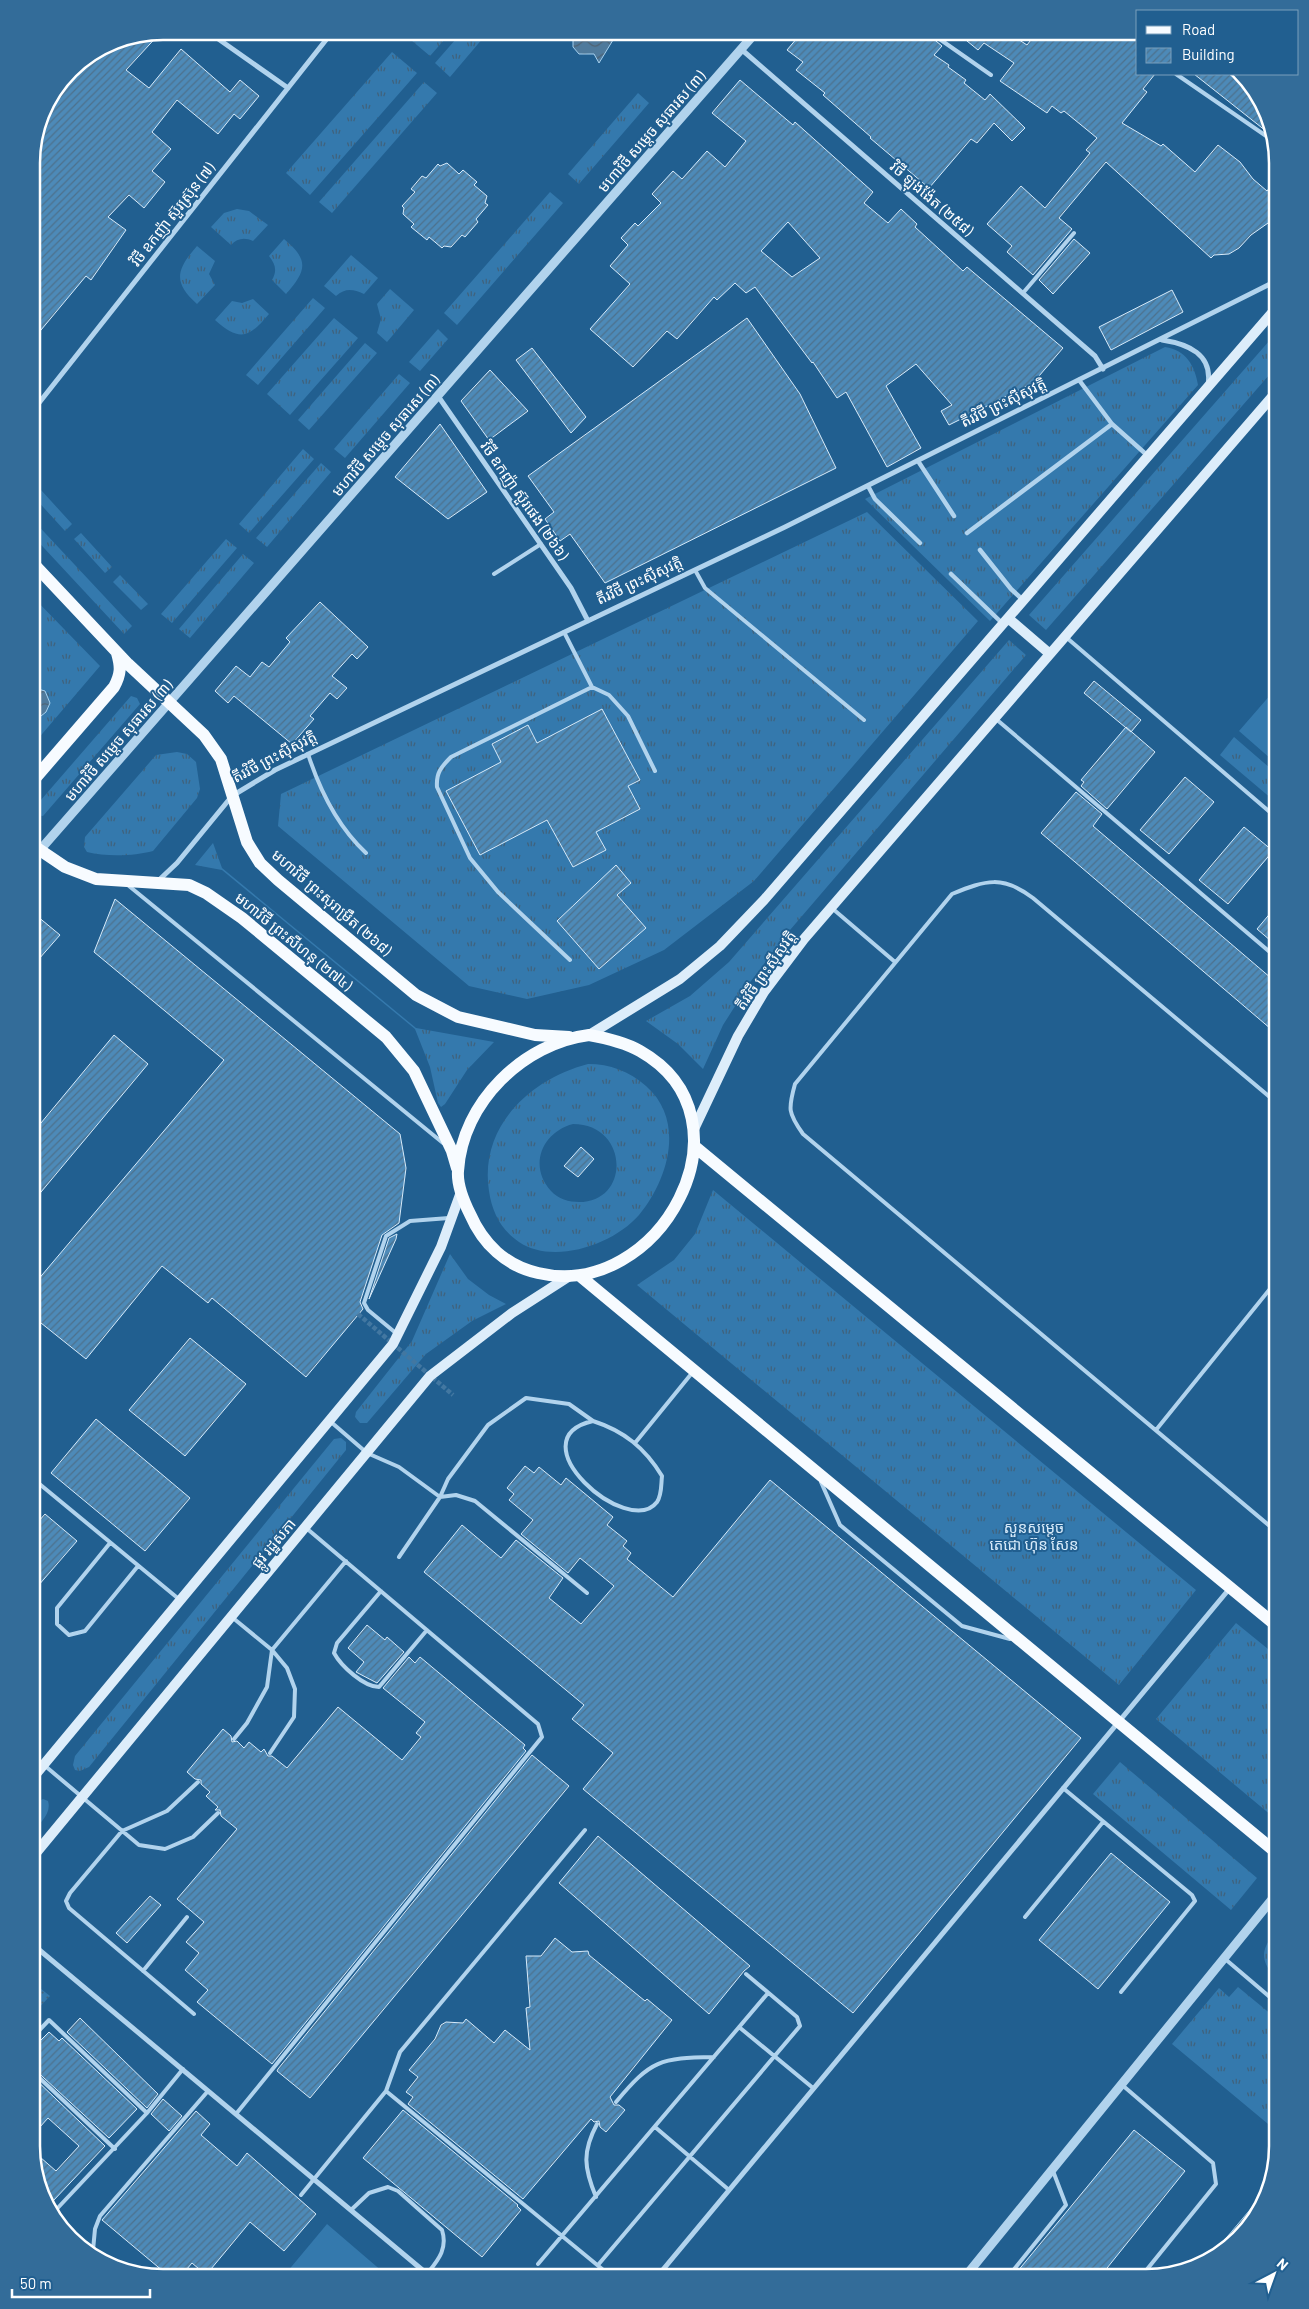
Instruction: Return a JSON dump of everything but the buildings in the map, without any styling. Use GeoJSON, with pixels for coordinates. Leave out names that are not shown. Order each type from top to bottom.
{"type":"FeatureCollection","features":[{"type":"Feature","properties":{"kind":"main road"},"geometry":{"type":"LineString","coordinates":[[590,1035],[680,979],[720,946],[764,900],[1269,316]]}},
{"type":"Feature","properties":{"kind":"main road","name":"តីរវិថី ព្រះស៊ីសុវត្តិ"},"geometry":{"type":"LineString","coordinates":[[694,1129],[738,1036],[764,992],[831,908],[1269,400]]}},
{"type":"Feature","properties":{"kind":"main road","name":"មហាវិថី ព្រះសុរាម្រឹត (២៦៨)"},"geometry":{"type":"LineString","coordinates":[[40,570],[116,652],[170,702],[213,746],[221,759],[248,842],[260,863],[416,995],[458,1018],[535,1035],[569,1037]]}},
{"type":"Feature","properties":{"kind":"main road"},"geometry":{"type":"LineString","coordinates":[[1006,621],[1050,654]]}},
{"type":"Feature","properties":{"kind":"main road"},"geometry":{"type":"LineString","coordinates":[[40,773],[114,687],[120,676],[121,666],[116,652]]}},
{"type":"Feature","properties":{"kind":"main road","name":"មហាវិថី ព្រះសីហនុ (២៧៤)"},"geometry":{"type":"LineString","coordinates":[[40,853],[65,867],[96,879],[126,883],[156,882],[189,885],[221,903],[386,1037],[414,1071],[452,1151],[470,1215],[482,1236],[499,1256],[521,1269],[545,1275],[574,1277]]}},
{"type":"Feature","properties":{"kind":"main road"},"geometry":{"type":"LineString","coordinates":[[458,1172],[464,1139],[476,1113],[506,1075],[544,1047],[569,1037],[590,1035],[613,1040],[639,1050],[658,1064],[676,1082],[686,1103],[694,1129],[690,1176],[684,1194],[661,1228],[642,1246],[602,1269],[574,1277]]}},
{"type":"Feature","properties":{"kind":"main road"},"geometry":{"type":"LineString","coordinates":[[694,1146],[1269,1620]]}},
{"type":"Feature","properties":{"kind":"main road"},"geometry":{"type":"LineString","coordinates":[[40,1770],[393,1344],[441,1247],[462,1192]]}},
{"type":"Feature","properties":{"kind":"main road"},"geometry":{"type":"LineString","coordinates":[[574,1277],[694,1371],[1269,1847]]}},
{"type":"Feature","properties":{"kind":"main road","name":"ផ្លូវ រដ្ឋសភា"},"geometry":{"type":"LineString","coordinates":[[40,1848],[430,1376],[512,1313],[574,1277]]}},
{"type":"Feature","properties":{"kind":"street"},"geometry":{"type":"LineString","coordinates":[[220,40],[288,88]]}},
{"type":"Feature","properties":{"kind":"street","name":"វិថី ឧកញ៉ា ស៊ួរស៊្រុន (៧)"},"geometry":{"type":"LineString","coordinates":[[40,403],[326,40]]}},
{"type":"Feature","properties":{"kind":"street","name":"មហាវិថី សម្តេច សុធារស (៣)"},"geometry":{"type":"LineString","coordinates":[[40,843],[170,702],[749,40]]}},
{"type":"Feature","properties":{"kind":"street","name":"វិថី ឡុងង៉ែត (២៥៨)"},"geometry":{"type":"LineString","coordinates":[[741,49],[1095,356],[1103,369]]}},
{"type":"Feature","properties":{"kind":"street","name":"តីរវិថី ព្រះស៊ីសុវត្តិ"},"geometry":{"type":"LineString","coordinates":[[156,882],[177,863],[232,796],[275,770],[868,486],[1269,285]]}},
{"type":"Feature","properties":{"kind":"street"},"geometry":{"type":"LineString","coordinates":[[1162,339],[1190,346],[1199,354],[1206,365],[1209,376],[1207,387]]}},
{"type":"Feature","properties":{"kind":"street"},"geometry":{"type":"LineString","coordinates":[[1080,380],[1112,424],[1148,456]]}},
{"type":"Feature","properties":{"kind":"street","name":"វិថី ឧកញ៉ា ស៊ួរផេង (២៦៦)"},"geometry":{"type":"LineString","coordinates":[[438,396],[571,588],[588,621]]}},
{"type":"Feature","properties":{"kind":"street"},"geometry":{"type":"LineString","coordinates":[[967,533],[1112,424]]}},
{"type":"Feature","properties":{"kind":"street"},"geometry":{"type":"LineString","coordinates":[[918,461],[954,516]]}},
{"type":"Feature","properties":{"kind":"street"},"geometry":{"type":"LineString","coordinates":[[868,486],[875,499],[920,543]]}},
{"type":"Feature","properties":{"kind":"street"},"geometry":{"type":"LineString","coordinates":[[980,550],[1010,589],[1023,600]]}},
{"type":"Feature","properties":{"kind":"street"},"geometry":{"type":"LineString","coordinates":[[951,574],[1006,621]]}},
{"type":"Feature","properties":{"kind":"street"},"geometry":{"type":"LineString","coordinates":[[663,2269],[1230,1587]]}},
{"type":"Feature","properties":{"kind":"street"},"geometry":{"type":"LineString","coordinates":[[971,2269],[1269,1903]]}},
{"type":"Feature","properties":{"kind":"street"},"geometry":{"type":"LineString","coordinates":[[40,1951],[422,2269]]}},
{"type":"Feature","properties":{"kind":"lane"},"geometry":{"type":"LineString","coordinates":[[940,40],[991,75]]}},
{"type":"Feature","properties":{"kind":"lane"},"geometry":{"type":"LineString","coordinates":[[1177,75],[1266,136]]}},
{"type":"Feature","properties":{"kind":"lane"},"geometry":{"type":"LineString","coordinates":[[1023,293],[1074,233]]}},
{"type":"Feature","properties":{"kind":"lane"},"geometry":{"type":"LineString","coordinates":[[494,574],[540,544]]}},
{"type":"Feature","properties":{"kind":"lane"},"geometry":{"type":"LineString","coordinates":[[695,570],[706,588],[864,720]]}},
{"type":"Feature","properties":{"kind":"lane"},"geometry":{"type":"LineString","coordinates":[[564,632],[592,687],[609,695],[628,716],[655,771]]}},
{"type":"Feature","properties":{"kind":"lane"},"geometry":{"type":"LineString","coordinates":[[1065,636],[1269,811]]}},
{"type":"Feature","properties":{"kind":"lane"},"geometry":{"type":"LineString","coordinates":[[570,960],[498,892],[470,858],[437,787],[436,776],[441,767],[451,758],[592,687]]}},
{"type":"Feature","properties":{"kind":"lane"},"geometry":{"type":"LineString","coordinates":[[995,718],[1269,951]]}},
{"type":"Feature","properties":{"kind":"lane"},"geometry":{"type":"LineString","coordinates":[[308,754],[335,816],[348,836],[366,853]]}},
{"type":"Feature","properties":{"kind":"lane"},"geometry":{"type":"LineString","coordinates":[[1269,1096],[1017,886],[996,882],[974,885],[952,894],[795,1084],[790,1101],[791,1118],[803,1134],[1269,1525]]}},
{"type":"Feature","properties":{"kind":"lane"},"geometry":{"type":"LineString","coordinates":[[126,883],[452,1151]]}},
{"type":"Feature","properties":{"kind":"lane"},"geometry":{"type":"LineString","coordinates":[[831,908],[895,962]]}},
{"type":"Feature","properties":{"kind":"lane"},"geometry":{"type":"LineString","coordinates":[[398,1334],[368,1310],[364,1304],[386,1236],[410,1221],[452,1218]]}},
{"type":"Feature","properties":{"kind":"lane"},"geometry":{"type":"LineString","coordinates":[[1156,1430],[1269,1289]]}},
{"type":"Feature","properties":{"kind":"lane"},"geometry":{"type":"LineString","coordinates":[[635,1443],[694,1371]]}},
{"type":"Feature","properties":{"kind":"lane"},"geometry":{"type":"LineString","coordinates":[[399,1557],[440,1497],[448,1479],[488,1425],[526,1398],[569,1404],[593,1421],[613,1428],[635,1443],[652,1460],[662,1476],[658,1501],[651,1508],[635,1512],[620,1507],[595,1493],[577,1473],[564,1452],[566,1439],[572,1430],[580,1424],[593,1421]]}},
{"type":"Feature","properties":{"kind":"lane"},"geometry":{"type":"LineString","coordinates":[[329,1421],[367,1453],[399,1467],[440,1497],[456,1495],[475,1501],[587,1593]]}},
{"type":"Feature","properties":{"kind":"lane"},"geometry":{"type":"LineString","coordinates":[[817,1473],[840,1525],[848,1532],[962,1626],[1021,1642]]}},
{"type":"Feature","properties":{"kind":"lane"},"geometry":{"type":"LineString","coordinates":[[40,1485],[180,1601]]}},
{"type":"Feature","properties":{"kind":"lane"},"geometry":{"type":"LineString","coordinates":[[236,2114],[542,1737],[538,1724],[306,1527]]}},
{"type":"Feature","properties":{"kind":"lane"},"geometry":{"type":"LineString","coordinates":[[110,1543],[57,1608],[57,1624],[63,1631],[70,1635],[85,1631],[138,1566]]}},
{"type":"Feature","properties":{"kind":"lane"},"geometry":{"type":"LineString","coordinates":[[234,1739],[247,1723],[267,1687],[272,1650],[346,1561]]}},
{"type":"Feature","properties":{"kind":"lane"},"geometry":{"type":"LineString","coordinates":[[381,1591],[337,1644],[334,1653],[338,1660],[371,1687],[379,1687],[427,1630]]}},
{"type":"Feature","properties":{"kind":"lane"},"geometry":{"type":"LineString","coordinates":[[231,1617],[272,1650],[287,1668],[295,1689],[294,1717],[270,1753]]}},
{"type":"Feature","properties":{"kind":"lane"},"geometry":{"type":"LineString","coordinates":[[44,1765],[138,1845],[164,1849],[193,1837],[218,1814]]}},
{"type":"Feature","properties":{"kind":"lane"},"geometry":{"type":"LineString","coordinates":[[194,2014],[69,1908],[66,1901],[70,1892],[122,1831],[167,1811],[198,1782]]}},
{"type":"Feature","properties":{"kind":"lane"},"geometry":{"type":"LineString","coordinates":[[1063,1788],[1192,1895],[1195,1901],[1121,1992]]}},
{"type":"Feature","properties":{"kind":"lane"},"geometry":{"type":"LineString","coordinates":[[1025,1917],[1103,1822]]}},
{"type":"Feature","properties":{"kind":"lane"},"geometry":{"type":"LineString","coordinates":[[301,2195],[386,2091],[400,2052],[585,1830]]}},
{"type":"Feature","properties":{"kind":"lane"},"geometry":{"type":"LineString","coordinates":[[143,1971],[187,1917]]}},
{"type":"Feature","properties":{"kind":"lane"},"geometry":{"type":"LineString","coordinates":[[1224,1958],[1269,1996]]}},
{"type":"Feature","properties":{"kind":"lane"},"geometry":{"type":"LineString","coordinates":[[598,2265],[800,2026],[800,2022],[746,1974]]}},
{"type":"Feature","properties":{"kind":"lane"},"geometry":{"type":"LineString","coordinates":[[538,2264],[768,1994]]}},
{"type":"Feature","properties":{"kind":"lane"},"geometry":{"type":"LineString","coordinates":[[40,2030],[49,2020],[147,2113]]}},
{"type":"Feature","properties":{"kind":"lane"},"geometry":{"type":"LineString","coordinates":[[739,2027],[814,2088]]}},
{"type":"Feature","properties":{"kind":"lane"},"geometry":{"type":"LineString","coordinates":[[616,2102],[644,2071],[660,2062],[675,2058],[714,2057]]}},
{"type":"Feature","properties":{"kind":"lane"},"geometry":{"type":"LineString","coordinates":[[58,2208],[147,2113],[183,2070]]}},
{"type":"Feature","properties":{"kind":"lane"},"geometry":{"type":"LineString","coordinates":[[40,2079],[114,2149]]}},
{"type":"Feature","properties":{"kind":"lane"},"geometry":{"type":"LineString","coordinates":[[1121,2084],[1213,2163],[1216,2184],[1147,2269]]}},
{"type":"Feature","properties":{"kind":"lane"},"geometry":{"type":"LineString","coordinates":[[93,2247],[95,2229],[100,2216],[208,2091]]}},
{"type":"Feature","properties":{"kind":"lane"},"geometry":{"type":"LineString","coordinates":[[386,2091],[602,2269]]}},
{"type":"Feature","properties":{"kind":"lane"},"geometry":{"type":"LineString","coordinates":[[596,2197],[589,2179],[586,2162],[588,2142],[597,2124]]}},
{"type":"Feature","properties":{"kind":"lane"},"geometry":{"type":"LineString","coordinates":[[655,2127],[729,2190]]}},
{"type":"Feature","properties":{"kind":"lane"},"geometry":{"type":"LineString","coordinates":[[1014,2269],[1066,2205],[1052,2169]]}},
{"type":"Feature","properties":{"kind":"lane"},"geometry":{"type":"LineString","coordinates":[[351,2210],[375,2190],[388,2187],[398,2191],[442,2230],[445,2238],[443,2252],[434,2269]]}},
{"type":"Feature","properties":{"kind":"green space"},"geometry":{"type":"Polygon","coordinates":[[[411,40],[444,40],[430,56],[411,40]]]}},
{"type":"Feature","properties":{"kind":"green space"},"geometry":{"type":"Polygon","coordinates":[[[455,40],[481,40],[450,77],[435,63],[455,40]]]}},
{"type":"Feature","properties":{"kind":"green space"},"geometry":{"type":"Polygon","coordinates":[[[392,52],[417,73],[310,195],[286,173],[392,52]]]}},
{"type":"Feature","properties":{"kind":"green space"},"geometry":{"type":"Polygon","coordinates":[[[424,82],[437,93],[332,213],[319,202],[424,82]]]}},
{"type":"Feature","properties":{"kind":"green space"},"geometry":{"type":"Polygon","coordinates":[[[638,93],[649,103],[579,184],[568,174],[638,93]]]}},
{"type":"Feature","properties":{"kind":"green space"},"geometry":{"type":"Polygon","coordinates":[[[550,192],[563,203],[457,325],[444,313],[550,192]]]}},
{"type":"Feature","properties":{"kind":"green space"},"geometry":{"type":"Polygon","coordinates":[[[237,209],[249,211],[268,225],[253,241],[241,239],[231,245],[211,227],[224,213],[237,209]]]}},
{"type":"Feature","properties":{"kind":"green space"},"geometry":{"type":"Polygon","coordinates":[[[284,239],[298,253],[302,265],[298,278],[286,294],[272,280],[275,268],[269,256],[284,239]]]}},
{"type":"Feature","properties":{"kind":"green space"},"geometry":{"type":"Polygon","coordinates":[[[197,246],[215,261],[209,274],[215,285],[197,304],[184,289],[180,275],[185,262],[197,246]]]}},
{"type":"Feature","properties":{"kind":"green space"},"geometry":{"type":"Polygon","coordinates":[[[351,255],[378,278],[364,294],[349,290],[336,296],[324,286],[351,255]]]}},
{"type":"Feature","properties":{"kind":"green space"},"geometry":{"type":"Polygon","coordinates":[[[390,289],[414,310],[387,342],[377,333],[381,319],[377,304],[390,289]]]}},
{"type":"Feature","properties":{"kind":"green space"},"geometry":{"type":"Polygon","coordinates":[[[313,298],[325,308],[258,385],[246,375],[313,298]]]}},
{"type":"Feature","properties":{"kind":"green space"},"geometry":{"type":"Polygon","coordinates":[[[253,299],[269,314],[250,332],[238,334],[231,332],[215,320],[232,301],[242,303],[253,299]]]}},
{"type":"Feature","properties":{"kind":"green space"},"geometry":{"type":"Polygon","coordinates":[[[334,318],[358,338],[290,415],[267,394],[334,318]]]}},
{"type":"Feature","properties":{"kind":"green space"},"geometry":{"type":"Polygon","coordinates":[[[438,329],[448,339],[420,371],[409,362],[438,329]]]}},
{"type":"Feature","properties":{"kind":"green space"},"geometry":{"type":"Polygon","coordinates":[[[1269,341],[1269,375],[1046,630],[1029,615],[1269,341]]]}},
{"type":"Feature","properties":{"kind":"green space"},"geometry":{"type":"Polygon","coordinates":[[[365,343],[377,353],[309,430],[298,420],[365,343]]]}},
{"type":"Feature","properties":{"kind":"green space"},"geometry":{"type":"Polygon","coordinates":[[[1165,347],[1184,355],[1195,371],[1198,385],[990,621],[865,499],[1165,347]]]}},
{"type":"Feature","properties":{"kind":"green space"},"geometry":{"type":"Polygon","coordinates":[[[399,374],[410,383],[345,458],[334,449],[399,374]]]}},
{"type":"Feature","properties":{"kind":"green space"},"geometry":{"type":"Polygon","coordinates":[[[303,449],[314,459],[249,533],[239,524],[303,449]]]}},
{"type":"Feature","properties":{"kind":"green space"},"geometry":{"type":"Polygon","coordinates":[[[321,463],[331,472],[267,547],[256,538],[321,463]]]}},
{"type":"Feature","properties":{"kind":"green space"},"geometry":{"type":"Polygon","coordinates":[[[40,491],[72,524],[65,531],[40,504],[40,491]]]}},
{"type":"Feature","properties":{"kind":"green space"},"geometry":{"type":"Polygon","coordinates":[[[867,512],[978,621],[754,881],[664,950],[589,985],[527,999],[469,986],[278,826],[281,794],[867,512]]]}},
{"type":"Feature","properties":{"kind":"green space"},"geometry":{"type":"Polygon","coordinates":[[[40,528],[132,626],[124,634],[40,544],[40,528]]]}},
{"type":"Feature","properties":{"kind":"green space"},"geometry":{"type":"Polygon","coordinates":[[[81,533],[112,567],[105,573],[74,539],[81,533]]]}},
{"type":"Feature","properties":{"kind":"green space"},"geometry":{"type":"Polygon","coordinates":[[[226,539],[237,548],[172,623],[161,614],[226,539]]]}},
{"type":"Feature","properties":{"kind":"green space"},"geometry":{"type":"Polygon","coordinates":[[[243,554],[254,563],[190,638],[179,629],[243,554]]]}},
{"type":"Feature","properties":{"kind":"green space"},"geometry":{"type":"Polygon","coordinates":[[[120,575],[148,604],[141,610],[113,582],[120,575]]]}},
{"type":"Feature","properties":{"kind":"green space"},"geometry":{"type":"Polygon","coordinates":[[[40,604],[100,666],[40,736],[40,604]]]}},
{"type":"Feature","properties":{"kind":"green space"},"geometry":{"type":"Polygon","coordinates":[[[1009,640],[1026,655],[790,930],[751,981],[723,1025],[703,1069],[678,1044],[646,1021],[690,996],[729,962],[1009,640]]]}},
{"type":"Feature","properties":{"kind":"green space"},"geometry":{"type":"Polygon","coordinates":[[[131,696],[137,698],[140,704],[43,816],[40,816],[40,801],[131,696]]]}},
{"type":"Feature","properties":{"kind":"green space"},"geometry":{"type":"Polygon","coordinates":[[[1269,696],[1269,757],[1239,731],[1269,696]]]}},
{"type":"Feature","properties":{"kind":"green space"},"geometry":{"type":"Polygon","coordinates":[[[1234,737],[1269,767],[1269,796],[1220,755],[1234,737]]]}},
{"type":"Feature","properties":{"kind":"green space"},"geometry":{"type":"Polygon","coordinates":[[[177,752],[187,754],[196,762],[200,789],[197,798],[153,851],[120,855],[103,855],[87,852],[84,847],[85,837],[156,755],[177,752]]]}},
{"type":"Feature","properties":{"kind":"green space"},"geometry":{"type":"Polygon","coordinates":[[[213,843],[222,868],[416,1028],[494,1042],[467,1070],[445,1104],[441,1107],[438,1103],[430,1067],[415,1029],[222,870],[195,865],[213,843]]]}},
{"type":"Feature","properties":{"kind":"green space"},"geometry":{"type":"Polygon","coordinates":[[[588,1064],[604,1065],[626,1072],[640,1081],[658,1100],[666,1116],[669,1133],[668,1150],[665,1168],[658,1185],[639,1215],[628,1226],[599,1243],[565,1251],[548,1252],[533,1249],[519,1242],[502,1226],[490,1199],[488,1168],[492,1146],[501,1127],[513,1109],[547,1081],[567,1071],[588,1064]],[[573,1124],[562,1128],[546,1142],[542,1151],[540,1171],[544,1181],[554,1194],[564,1200],[579,1202],[596,1199],[608,1190],[615,1177],[616,1163],[613,1149],[605,1136],[591,1127],[573,1124]]]}},
{"type":"Feature","properties":{"kind":"green space","name":"សួនសម្តេច តេជោ ហ៊ុន សែន"},"geometry":{"type":"Polygon","coordinates":[[[713,1190],[1196,1590],[1119,1685],[637,1285],[674,1260],[695,1234],[713,1190]]]}},
{"type":"Feature","properties":{"kind":"green space"},"geometry":{"type":"Polygon","coordinates":[[[450,1254],[468,1279],[489,1295],[506,1304],[472,1321],[426,1354],[367,1423],[360,1423],[355,1417],[356,1412],[412,1341],[450,1254]]]}},
{"type":"Feature","properties":{"kind":"green space"},"geometry":{"type":"Polygon","coordinates":[[[341,1438],[346,1442],[346,1450],[89,1767],[80,1771],[75,1770],[73,1765],[75,1756],[334,1439],[341,1438]]]}},
{"type":"Feature","properties":{"kind":"green space"},"geometry":{"type":"Polygon","coordinates":[[[1236,1623],[1269,1650],[1269,1813],[1156,1719],[1236,1623]]]}},
{"type":"Feature","properties":{"kind":"green space"},"geometry":{"type":"Polygon","coordinates":[[[1120,1762],[1257,1878],[1231,1910],[1093,1794],[1120,1762]]]}},
{"type":"Feature","properties":{"kind":"green space"},"geometry":{"type":"Polygon","coordinates":[[[43,1799],[48,1801],[49,1806],[40,1823],[40,1800],[43,1799]]]}},
{"type":"Feature","properties":{"kind":"green space"},"geometry":{"type":"Polygon","coordinates":[[[1269,1940],[1269,1970],[1264,1957],[1266,1945],[1269,1940]]]}},
{"type":"Feature","properties":{"kind":"green space"},"geometry":{"type":"Polygon","coordinates":[[[1238,1987],[1269,2013],[1269,2125],[1172,2044],[1219,1988],[1229,1997],[1238,1987]]]}},
{"type":"Feature","properties":{"kind":"green space"},"geometry":{"type":"Polygon","coordinates":[[[40,1988],[50,1996],[40,2007],[40,1988]]]}},
{"type":"Feature","properties":{"kind":"green space"},"geometry":{"type":"Polygon","coordinates":[[[327,2224],[380,2269],[290,2269],[327,2224]]]}},
{"type":"Feature","properties":{"kind":"water"},"geometry":{"type":"Polygon","coordinates":[[[573,40],[613,40],[599,63],[594,54],[579,54],[573,47],[573,40]]]}},
{"type":"Feature","properties":{"kind":"water"},"geometry":{"type":"Polygon","coordinates":[[[40,690],[45,691],[50,703],[46,712],[41,716],[40,690]]]}},
{"type":"Feature","properties":{"kind":"water"},"geometry":{"type":"Polygon","coordinates":[[[1255,2204],[1244,2221],[1222,2243],[1255,2204]]]}},
{"type":"Feature","properties":{"kind":"tunnel"},"geometry":{"type":"LineString","coordinates":[[358,1314],[453,1395]]}}]}
